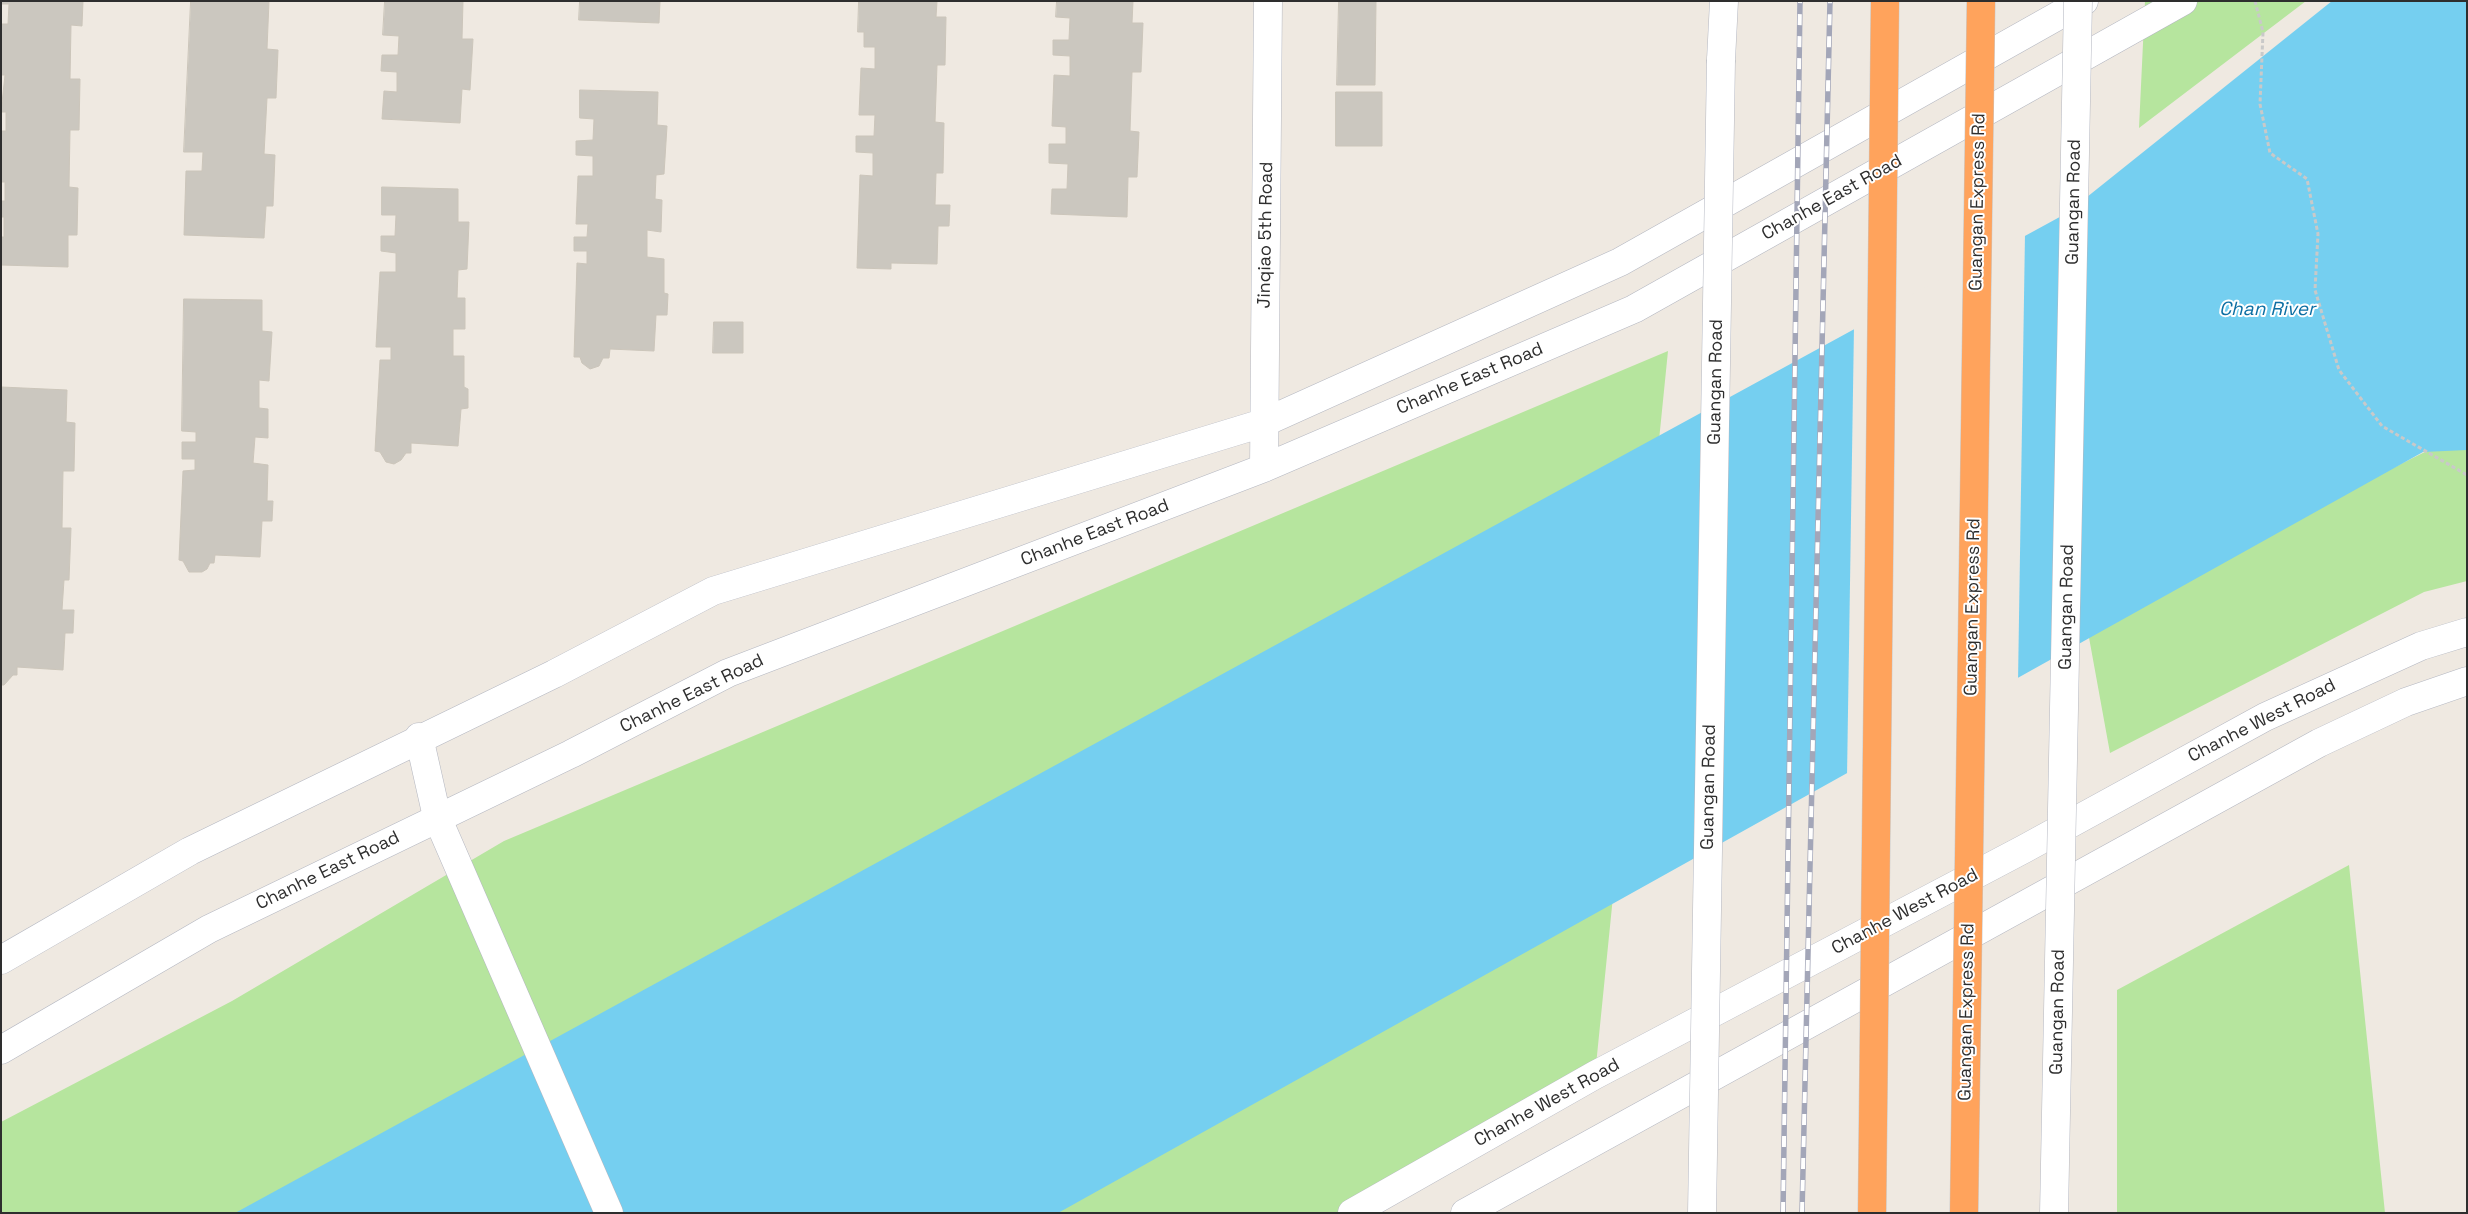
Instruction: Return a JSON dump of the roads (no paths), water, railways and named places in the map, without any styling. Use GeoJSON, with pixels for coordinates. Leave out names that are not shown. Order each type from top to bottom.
{"type":"FeatureCollection","features":[{"type":"Feature","properties":{"kind":"highway"},"geometry":{"type":"LineString","coordinates":[[1872,1213],[1885,1]]}},
{"type":"Feature","properties":{"kind":"highway","name":"Guangan Express Rd"},"geometry":{"type":"LineString","coordinates":[[1964,1213],[1981,1]]}},
{"type":"Feature","properties":{"kind":"main road","name":"Jinqiao 5th Road"},"geometry":{"type":"LineString","coordinates":[[1264,468],[1268,1]]}},
{"type":"Feature","properties":{"kind":"main road","name":"Guangan Road"},"geometry":{"type":"LineString","coordinates":[[1702,1213],[1721,60],[1724,1]]}},
{"type":"Feature","properties":{"kind":"main road","name":"Guangan Road"},"geometry":{"type":"LineString","coordinates":[[2054,1213],[2078,1]]}},
{"type":"Feature","properties":{"kind":"main road"},"geometry":{"type":"LineString","coordinates":[[1,960],[190,851],[419,737],[554,674],[713,591],[1264,423],[1620,262],[2084,1]]}},
{"type":"Feature","properties":{"kind":"main road","name":"Chanhe East Road"},"geometry":{"type":"LineString","coordinates":[[1,1050],[209,930],[437,817],[572,754],[728,673],[1264,468],[1634,309],[2183,1]]}},
{"type":"Feature","properties":{"kind":"main road","name":"Chanhe West Road"},"geometry":{"type":"LineString","coordinates":[[1352,1213],[1595,1075],[2024,849],[2265,717],[2421,646],[2467,632]]}},
{"type":"Feature","properties":{"kind":"main road"},"geometry":{"type":"LineString","coordinates":[[1465,1213],[2319,743],[2406,702],[2467,681]]}},
{"type":"Feature","properties":{"kind":"main road"},"geometry":{"type":"LineString","coordinates":[[419,737],[437,817],[609,1213]]}},
{"type":"Feature","properties":{"kind":"water","name":"Chan River"},"geometry":{"type":"Polygon","coordinates":[[[2332,1],[2467,1],[2467,450],[2423,452],[1058,1213],[235,1213],[2067,213],[2332,1]]]}},
{"type":"Feature","properties":{"kind":"railway"},"geometry":{"type":"LineString","coordinates":[[1783,1213],[1800,1]]}},
{"type":"Feature","properties":{"kind":"railway"},"geometry":{"type":"LineString","coordinates":[[1802,1213],[1830,1]]}}]}
